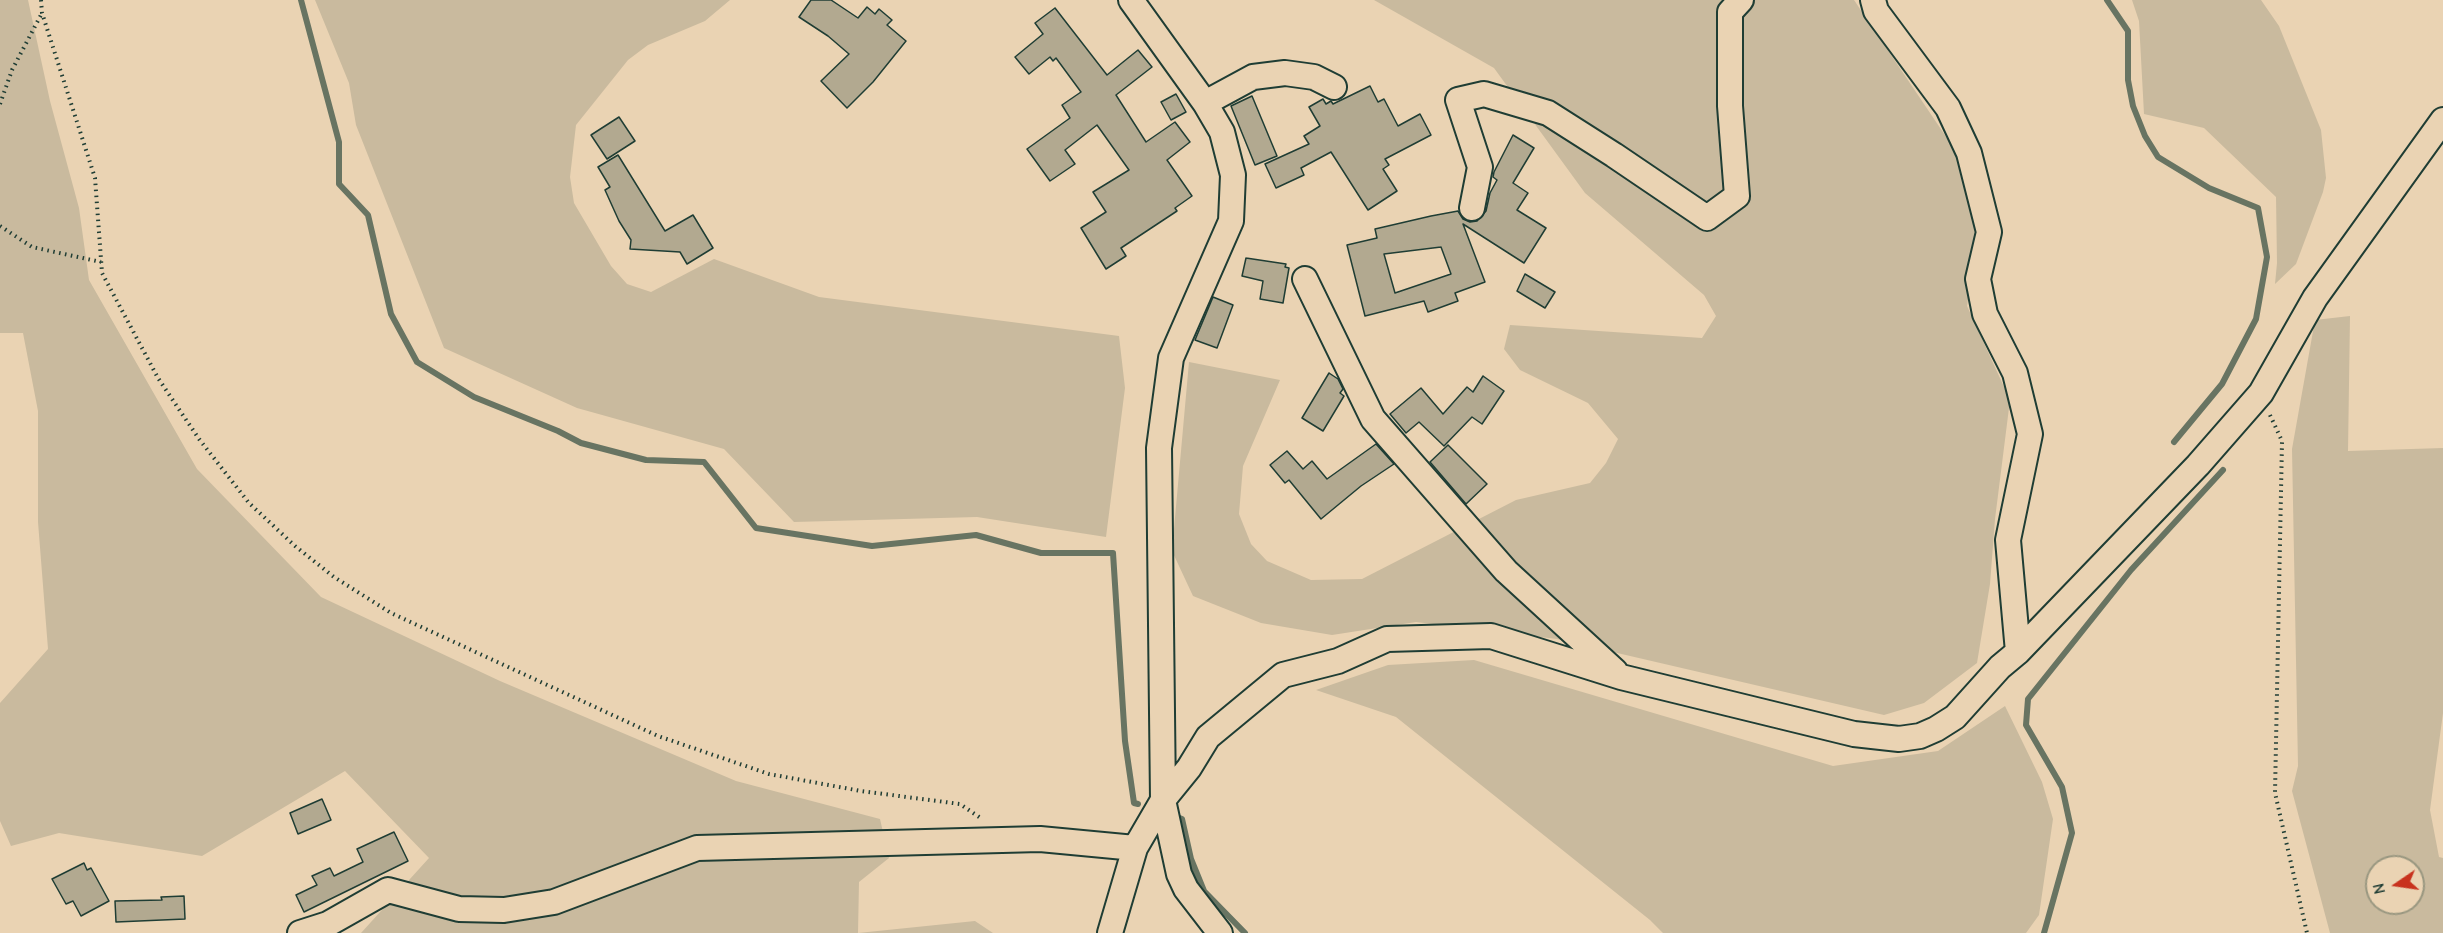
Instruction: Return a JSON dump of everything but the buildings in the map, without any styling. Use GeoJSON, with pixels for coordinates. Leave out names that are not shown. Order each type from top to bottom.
{"type":"FeatureCollection","features":[{"type":"Feature","properties":{"kind":"street"},"geometry":{"type":"LineString","coordinates":[[1131,0],[1205,103],[1222,132],[1233,175],[1231,221],[1171,358],[1159,448],[1163,800],[1179,874],[1186,889],[1220,933]]}},
{"type":"Feature","properties":{"kind":"street"},"geometry":{"type":"LineString","coordinates":[[1472,208],[1479,167],[1458,100],[1484,94],[1548,113],[1707,218],[1737,196],[1730,106],[1730,12],[1741,0]]}},
{"type":"Feature","properties":{"kind":"street"},"geometry":{"type":"LineString","coordinates":[[1873,0],[1876,11],[1948,108],[1969,153],[1989,232],[1978,279],[1985,314],[2015,373],[2030,434],[2008,540],[2018,652]]}},
{"type":"Feature","properties":{"kind":"street"},"geometry":{"type":"LineString","coordinates":[[1205,103],[1252,77],[1285,72],[1314,77],[1334,87]]}},
{"type":"Feature","properties":{"kind":"street"},"geometry":{"type":"LineString","coordinates":[[1110,933],[1135,848],[1163,800],[1189,768],[1208,737],[1283,675],[1338,661],[1388,639],[1491,636],[1621,677],[1854,734],[1899,739],[1920,736],[1936,729],[1955,717],[2000,667],[2018,652],[2198,465],[2261,393],[2315,298],[2443,120]]}},
{"type":"Feature","properties":{"kind":"street"},"geometry":{"type":"LineString","coordinates":[[1305,279],[1373,419],[1506,571],[1621,677]]}},
{"type":"Feature","properties":{"kind":"street"},"geometry":{"type":"LineString","coordinates":[[300,933],[328,924],[388,890],[459,909],[504,910],[554,902],[697,848],[1040,839],[1135,848]]}},
{"type":"Feature","properties":{"kind":"path"},"geometry":{"type":"LineString","coordinates":[[41,0],[42,13],[95,178],[102,273],[158,378],[199,439],[249,503],[295,546],[352,589],[391,613],[658,736],[769,774],[861,791],[960,804],[1013,839]]}},
{"type":"Feature","properties":{"kind":"path"},"geometry":{"type":"LineString","coordinates":[[0,104],[12,70],[42,13]]}},
{"type":"Feature","properties":{"kind":"path"},"geometry":{"type":"LineString","coordinates":[[0,226],[32,247],[101,262]]}},
{"type":"Feature","properties":{"kind":"path"},"geometry":{"type":"LineString","coordinates":[[2261,393],[2282,441],[2275,793],[2307,933]]}},
{"type":"Feature","properties":{"kind":"shaded area"},"geometry":{"type":"Polygon","coordinates":[[[0,0],[28,0],[50,101],[79,208],[89,280],[197,469],[321,597],[500,681],[736,781],[880,819],[889,858],[859,882],[858,933],[361,933],[429,858],[345,771],[202,856],[59,833],[11,846],[0,821],[0,703],[48,649],[38,522],[38,411],[23,333],[0,333],[0,0]]]}},
{"type":"Feature","properties":{"kind":"shaded area"},"geometry":{"type":"Polygon","coordinates":[[[315,0],[730,0],[705,21],[648,45],[628,60],[576,125],[570,177],[574,203],[611,266],[627,284],[651,292],[714,259],[819,297],[1119,336],[1125,388],[1106,537],[977,517],[794,522],[724,449],[577,408],[444,348],[356,125],[349,83],[315,0]]]}},
{"type":"Feature","properties":{"kind":"shaded area"},"geometry":{"type":"Polygon","coordinates":[[[1374,0],[1854,0],[1961,159],[1978,232],[1967,306],[2010,400],[1995,519],[1990,584],[1977,663],[1924,703],[1884,715],[1557,639],[1416,622],[1332,635],[1261,623],[1193,596],[1172,551],[1189,362],[1280,380],[1243,466],[1239,514],[1251,544],[1267,561],[1311,580],[1362,579],[1516,500],[1590,483],[1606,463],[1618,439],[1588,403],[1520,370],[1504,349],[1510,325],[1702,338],[1716,316],[1704,295],[1585,193],[1494,68],[1374,0]]]}},
{"type":"Feature","properties":{"kind":"shaded area"},"geometry":{"type":"Polygon","coordinates":[[[2132,0],[2261,0],[2279,26],[2321,130],[2326,178],[2296,264],[2275,284],[2276,197],[2204,128],[2144,114],[2139,21],[2132,0]]]}},
{"type":"Feature","properties":{"kind":"shaded area"},"geometry":{"type":"Polygon","coordinates":[[[2350,316],[2348,451],[2443,448],[2443,713],[2430,810],[2439,857],[2443,858],[2443,933],[2330,933],[2292,791],[2298,766],[2292,449],[2315,320],[2350,316]]]}},
{"type":"Feature","properties":{"kind":"shaded area"},"geometry":{"type":"Polygon","coordinates":[[[1474,660],[1833,766],[1938,751],[2005,706],[2042,782],[2053,819],[2039,915],[2026,933],[1663,933],[1650,920],[1396,717],[1316,690],[1388,665],[1474,660]]]}},
{"type":"Feature","properties":{"kind":"shaded area"},"geometry":{"type":"Polygon","coordinates":[[[975,921],[993,933],[858,933],[975,921]]]}},
{"type":"Feature","properties":{"kind":"waterway"},"geometry":{"type":"LineString","coordinates":[[301,0],[339,142],[339,184],[368,215],[391,314],[417,362],[474,397],[558,431],[581,443],[646,460],[704,462],[756,528],[872,546],[976,535],[1041,553],[1113,553],[1125,741],[1134,803],[1138,804]]}},
{"type":"Feature","properties":{"kind":"waterway"},"geometry":{"type":"LineString","coordinates":[[2107,0],[2128,31],[2128,80],[2133,106],[2145,136],[2158,157],[2209,188],[2258,208],[2267,257],[2256,319],[2222,384],[2174,442]]}},
{"type":"Feature","properties":{"kind":"waterway"},"geometry":{"type":"LineString","coordinates":[[2044,933],[2072,833],[2062,787],[2026,725],[2028,699],[2131,570],[2223,470]]}},
{"type":"Feature","properties":{"kind":"waterway"},"geometry":{"type":"LineString","coordinates":[[1177,817],[1182,819],[1191,859],[1204,891],[1245,933]]}}]}
